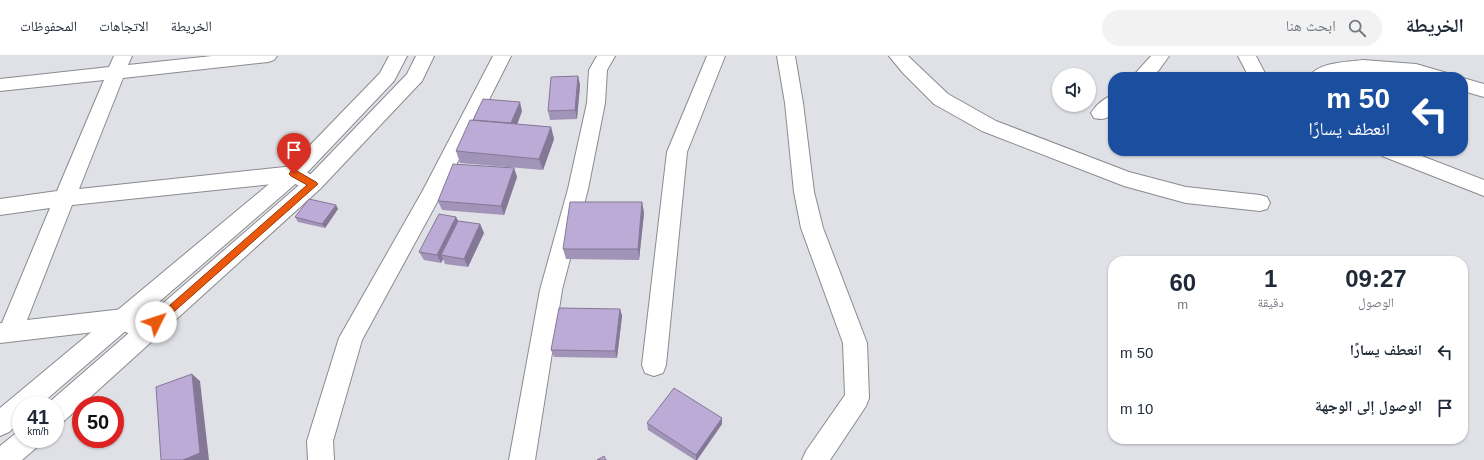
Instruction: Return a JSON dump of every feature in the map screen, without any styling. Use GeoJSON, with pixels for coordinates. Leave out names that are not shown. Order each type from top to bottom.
{"type":"FeatureCollection","features":[{"type":"Feature","properties":{"kind":"street"},"geometry":{"type":"LineString","coordinates":[[0,85],[120,64],[268,56]]}},
{"type":"Feature","properties":{"kind":"street"},"geometry":{"type":"LineString","coordinates":[[33,396],[294,174],[387,77],[398,56]]}},
{"type":"Feature","properties":{"kind":"street"},"geometry":{"type":"LineString","coordinates":[[64,405],[313,184],[415,77],[425,56]]}},
{"type":"Feature","properties":{"kind":"street"},"geometry":{"type":"LineString","coordinates":[[321,460],[320,441],[351,338],[431,195],[502,56]]}},
{"type":"Feature","properties":{"kind":"street"},"geometry":{"type":"LineString","coordinates":[[522,460],[551,290],[578,190],[596,103],[598,70],[606,56]]}},
{"type":"Feature","properties":{"kind":"street"},"geometry":{"type":"LineString","coordinates":[[654,365],[677,152],[716,56]]}},
{"type":"Feature","properties":{"kind":"street"},"geometry":{"type":"LineString","coordinates":[[786,56],[794,103],[804,192],[812,228],[855,343],[858,398],[815,460]]}},
{"type":"Feature","properties":{"kind":"street"},"geometry":{"type":"LineString","coordinates":[[898,56],[909,69],[941,99],[989,126],[1124,178],[1186,195],[1260,203]]}},
{"type":"Feature","properties":{"kind":"street"},"geometry":{"type":"LineString","coordinates":[[1146,72],[1160,56]]}},
{"type":"Feature","properties":{"kind":"street"},"geometry":{"type":"LineString","coordinates":[[1247,56],[1255,72]]}},
{"type":"Feature","properties":{"kind":"street"},"geometry":{"type":"LineString","coordinates":[[5,333],[65,198],[120,64]]}},
{"type":"Feature","properties":{"kind":"street"},"geometry":{"type":"LineString","coordinates":[[1328,72],[1363,66],[1416,70],[1423,72]]}},
{"type":"Feature","properties":{"kind":"street"},"geometry":{"type":"LineString","coordinates":[[1468,86],[1484,91]]}},
{"type":"Feature","properties":{"kind":"street"},"geometry":{"type":"LineString","coordinates":[[1402,156],[1484,188]]}},
{"type":"Feature","properties":{"kind":"street"},"geometry":{"type":"LineString","coordinates":[[0,207],[65,198],[294,174],[313,184]]}},
{"type":"Feature","properties":{"kind":"street"},"geometry":{"type":"LineString","coordinates":[[5,333],[123,319],[145,332]]}},
{"type":"Feature","properties":{"kind":"street"},"geometry":{"type":"LineString","coordinates":[[0,424],[12,414]]}},
{"type":"Feature","properties":{"kind":"street"},"geometry":{"type":"LineString","coordinates":[[3,460],[17,448]]}},
{"type":"Feature","properties":{"kind":"building"},"geometry":{"type":"Polygon","coordinates":[[[578,76],[575,110],[548,111],[551,77],[578,76]]]}},
{"type":"Feature","properties":{"kind":"building"},"geometry":{"type":"Polygon","coordinates":[[[483,99],[520,102],[511,123],[473,120],[483,99]]]}},
{"type":"Feature","properties":{"kind":"building"},"geometry":{"type":"Polygon","coordinates":[[[470,120],[551,127],[539,159],[456,151],[470,120]]]}},
{"type":"Feature","properties":{"kind":"building"},"geometry":{"type":"Polygon","coordinates":[[[453,164],[514,168],[501,206],[438,201],[453,164]]]}},
{"type":"Feature","properties":{"kind":"building"},"geometry":{"type":"Polygon","coordinates":[[[309,199],[336,205],[322,224],[295,217],[309,199]]]}},
{"type":"Feature","properties":{"kind":"building"},"geometry":{"type":"Polygon","coordinates":[[[570,202],[642,202],[638,249],[563,249],[570,202]]]}},
{"type":"Feature","properties":{"kind":"building"},"geometry":{"type":"Polygon","coordinates":[[[439,214],[456,217],[437,255],[419,252],[439,214]]]}},
{"type":"Feature","properties":{"kind":"building"},"geometry":{"type":"Polygon","coordinates":[[[458,221],[480,224],[464,259],[441,255],[458,221]]]}},
{"type":"Feature","properties":{"kind":"building"},"geometry":{"type":"Polygon","coordinates":[[[559,308],[620,309],[615,351],[551,350],[559,308]]]}},
{"type":"Feature","properties":{"kind":"building"},"geometry":{"type":"Polygon","coordinates":[[[192,374],[200,453],[183,460],[161,460],[156,387],[192,374]]]}},
{"type":"Feature","properties":{"kind":"building"},"geometry":{"type":"Polygon","coordinates":[[[674,388],[722,418],[696,455],[647,423],[674,388]]]}},
{"type":"Feature","properties":{"kind":"building"},"geometry":{"type":"Polygon","coordinates":[[[604,456],[606,460],[597,460],[604,456]]]}},
{"type":"Feature","properties":{"kind":"route"},"geometry":{"type":"LineString","coordinates":[[156,322],[313,184],[294,174]]}}]}
